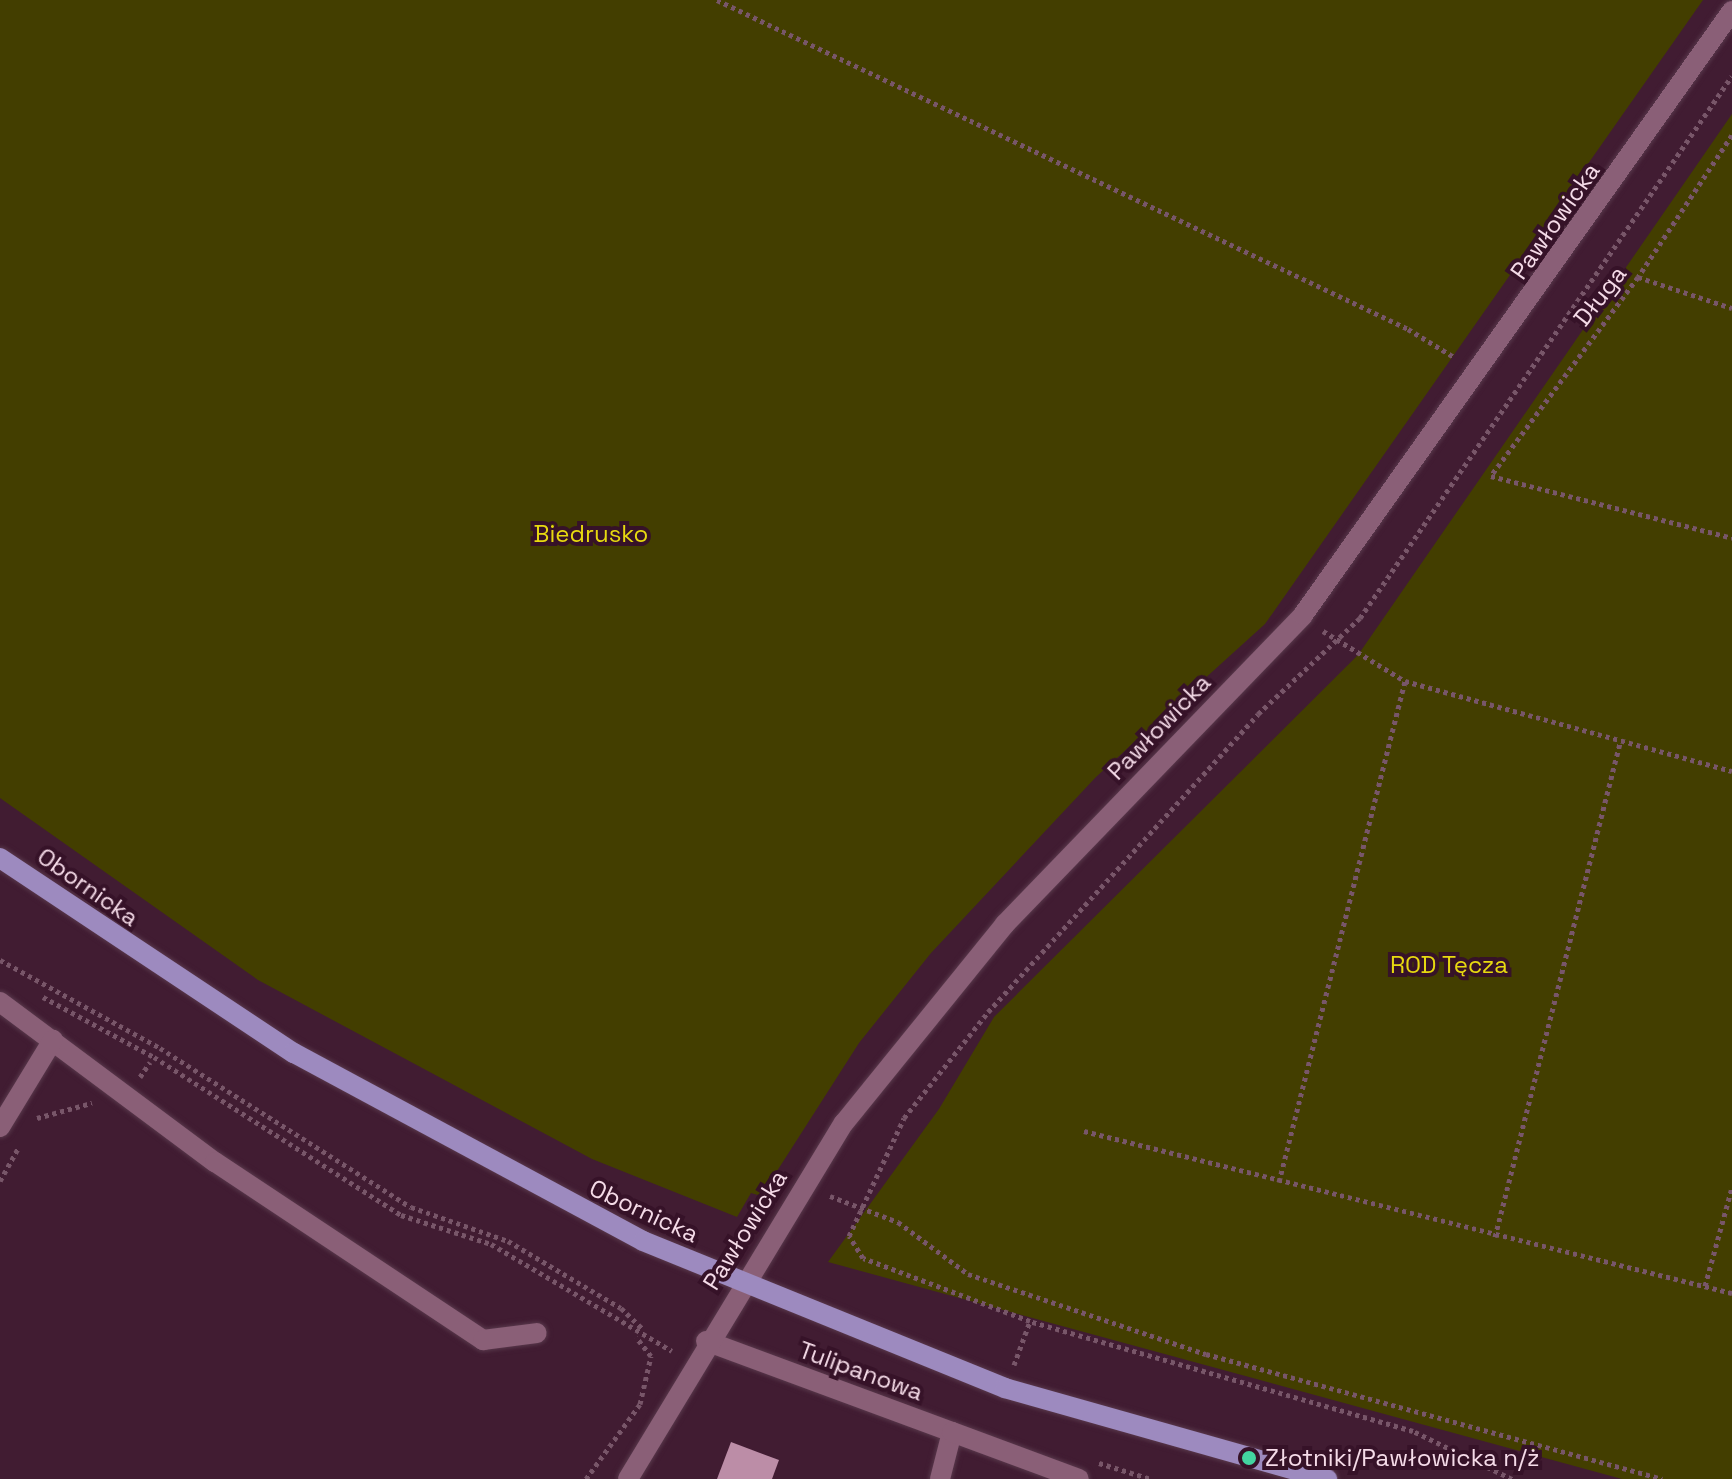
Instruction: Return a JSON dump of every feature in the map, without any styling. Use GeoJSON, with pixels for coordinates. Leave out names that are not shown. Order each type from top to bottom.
{"type":"FeatureCollection","features":[{"type":"Feature","properties":{"kind":"main road","name":"Obornicka"},"geometry":{"type":"LineString","coordinates":[[0,858],[234,1017],[405,1118],[744,1286],[1005,1388],[1327,1479]]}},
{"type":"Feature","properties":{"kind":"street","name":"Pawłowicka"},"geometry":{"type":"LineString","coordinates":[[628,1479],[706,1341],[744,1286],[804,1184],[897,1053],[1005,924],[1303,615],[1479,373],[1732,11]]}},
{"type":"Feature","properties":{"kind":"street"},"geometry":{"type":"LineString","coordinates":[[0,1002],[215,1162],[483,1340],[537,1333]]}},
{"type":"Feature","properties":{"kind":"street"},"geometry":{"type":"LineString","coordinates":[[0,1127],[53,1040]]}},
{"type":"Feature","properties":{"kind":"street","name":"Tulipanowa"},"geometry":{"type":"LineString","coordinates":[[706,1341],[1079,1479]]}},
{"type":"Feature","properties":{"kind":"street"},"geometry":{"type":"LineString","coordinates":[[940,1479],[952,1432]]}},
{"type":"Feature","properties":{"kind":"path"},"geometry":{"type":"LineString","coordinates":[[717,0],[1408,329],[1479,373]]}},
{"type":"Feature","properties":{"kind":"path"},"geometry":{"type":"LineString","coordinates":[[1512,1479],[1413,1431],[1030,1321],[863,1258],[849,1236],[856,1208],[904,1118],[988,1012],[1335,640],[1436,517],[1732,76]]}},
{"type":"Feature","properties":{"kind":"path","name":"Długa"},"geometry":{"type":"LineString","coordinates":[[1732,135],[1638,277],[1491,476],[1732,538]]}},
{"type":"Feature","properties":{"kind":"path"},"geometry":{"type":"LineString","coordinates":[[1638,277],[1732,308]]}},
{"type":"Feature","properties":{"kind":"path"},"geometry":{"type":"LineString","coordinates":[[1303,615],[1335,640],[1405,681],[1620,743],[1732,771]]}},
{"type":"Feature","properties":{"kind":"path"},"geometry":{"type":"LineString","coordinates":[[1279,1182],[1405,681]]}},
{"type":"Feature","properties":{"kind":"path"},"geometry":{"type":"LineString","coordinates":[[1495,1237],[1620,743]]}},
{"type":"Feature","properties":{"kind":"path"},"geometry":{"type":"LineString","coordinates":[[0,960],[159,1050],[411,1207],[508,1241],[621,1308],[642,1328]]}},
{"type":"Feature","properties":{"kind":"path"},"geometry":{"type":"LineString","coordinates":[[32,992],[154,1057],[401,1215],[491,1244],[669,1355],[680,1336],[706,1341]]}},
{"type":"Feature","properties":{"kind":"path"},"geometry":{"type":"LineString","coordinates":[[137,1081],[150,1062]]}},
{"type":"Feature","properties":{"kind":"path"},"geometry":{"type":"LineString","coordinates":[[0,1181],[35,1119],[91,1102],[102,1109]]}},
{"type":"Feature","properties":{"kind":"path"},"geometry":{"type":"LineString","coordinates":[[1084,1131],[1495,1237],[1732,1293]]}},
{"type":"Feature","properties":{"kind":"path"},"geometry":{"type":"LineString","coordinates":[[804,1184],[856,1208],[898,1222],[968,1274],[1206,1354],[1662,1479]]}},
{"type":"Feature","properties":{"kind":"path"},"geometry":{"type":"LineString","coordinates":[[1705,1286],[1732,1187]]}},
{"type":"Feature","properties":{"kind":"path"},"geometry":{"type":"LineString","coordinates":[[586,1479],[643,1396],[651,1356],[636,1337]]}},
{"type":"Feature","properties":{"kind":"green space","name":"Biedrusko"},"geometry":{"type":"Polygon","coordinates":[[[0,0],[1703,0],[1265,624],[1096,777],[931,953],[859,1043],[761,1196],[751,1193],[737,1217],[592,1159],[258,980],[0,798],[0,0]]]}},
{"type":"Feature","properties":{"kind":"green space","name":"ROD Tęcza"},"geometry":{"type":"Polygon","coordinates":[[[1732,114],[1732,1479],[1622,1479],[828,1262],[939,1109],[994,1017],[1358,655],[1732,114]]]}},
{"type":"Feature","properties":{"kind":"building"},"geometry":{"type":"Polygon","coordinates":[[[731,1442],[779,1460],[772,1479],[717,1479],[731,1442]]]}},
{"type":"Feature","properties":{"kind":"place","name":"Złotniki/Pawłowicka n/ż"},"geometry":{"type":"Point","coordinates":[1249,1458]}}]}
